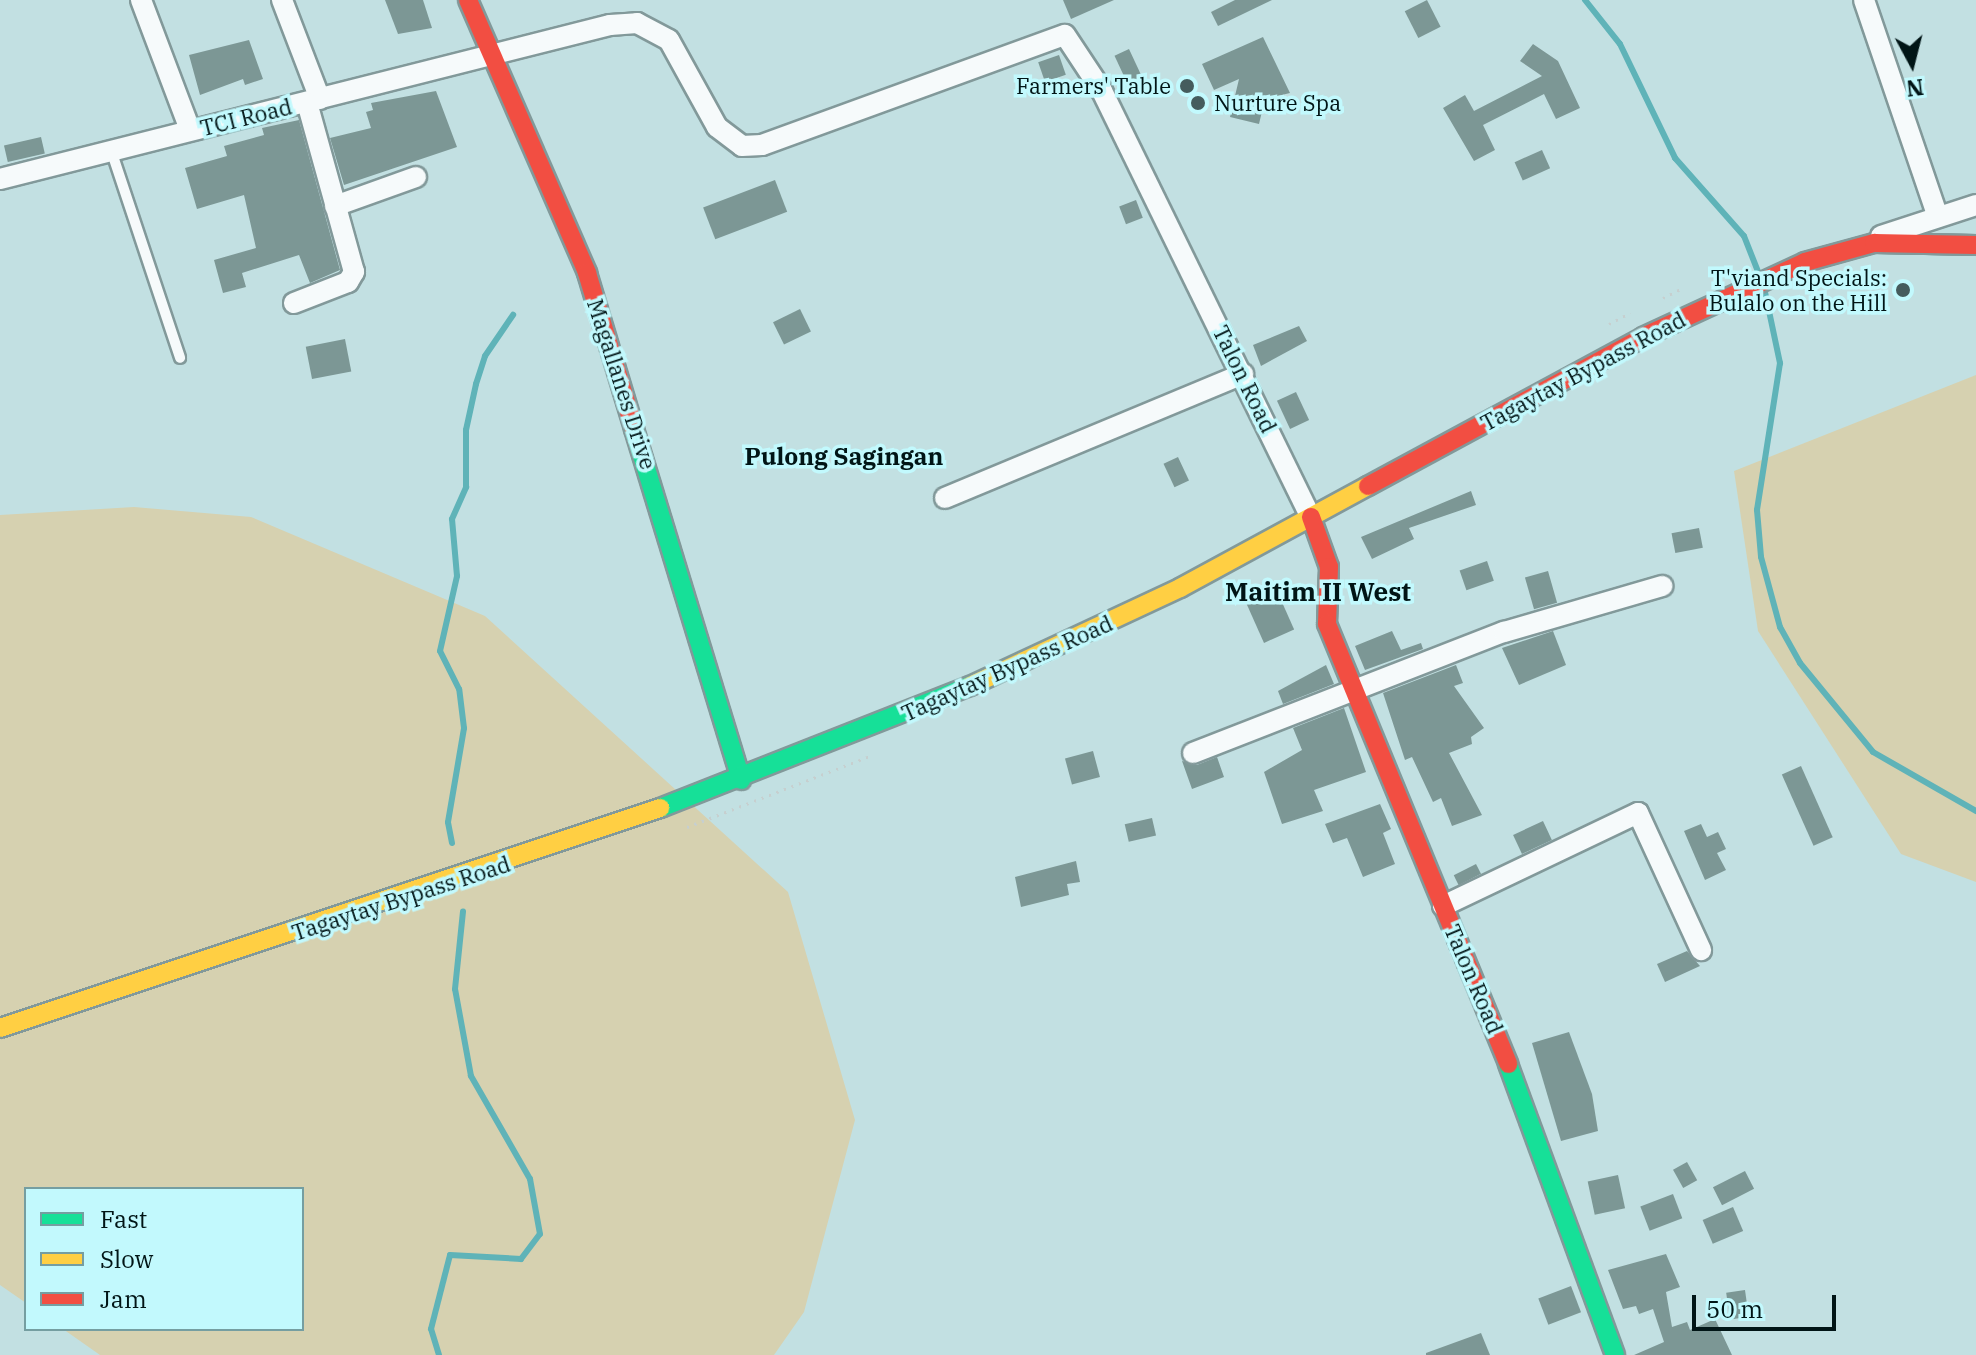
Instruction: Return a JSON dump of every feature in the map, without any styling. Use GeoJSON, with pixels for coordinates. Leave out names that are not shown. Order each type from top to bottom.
{"type":"FeatureCollection","features":[{"type":"Feature","properties":{"kind":"main road","name":"Magallanes Drive"},"geometry":{"type":"LineString","coordinates":[[468,0],[587,273],[741,780]]}},
{"type":"Feature","properties":{"kind":"main road","name":"Tagaytay Bypass Road"},"geometry":{"type":"LineString","coordinates":[[0,1028],[458,880],[741,780],[1049,652],[1739,291],[1805,262],[1832,252],[1874,243],[1976,245]]}},
{"type":"Feature","properties":{"kind":"main road","name":"Talon Road"},"geometry":{"type":"LineString","coordinates":[[1311,517],[1329,567],[1327,624],[1487,1007],[1615,1355]]}},
{"type":"Feature","properties":{"kind":"street"},"geometry":{"type":"LineString","coordinates":[[141,0],[190,130]]}},
{"type":"Feature","properties":{"kind":"street"},"geometry":{"type":"LineString","coordinates":[[282,0],[313,100],[335,206],[354,272],[348,282],[294,303]]}},
{"type":"Feature","properties":{"kind":"street"},"geometry":{"type":"LineString","coordinates":[[1864,0],[1938,217]]}},
{"type":"Feature","properties":{"kind":"street","name":"Talon Road"},"geometry":{"type":"LineString","coordinates":[[493,54],[610,25],[658,31],[698,85],[717,127],[742,146],[762,145],[1065,35],[1102,91],[1311,517]]}},
{"type":"Feature","properties":{"kind":"street","name":"TCI Road"},"geometry":{"type":"LineString","coordinates":[[0,179],[493,54]]}},
{"type":"Feature","properties":{"kind":"street"},"geometry":{"type":"LineString","coordinates":[[335,206],[416,177]]}},
{"type":"Feature","properties":{"kind":"street"},"geometry":{"type":"LineString","coordinates":[[1832,252],[1976,205]]}},
{"type":"Feature","properties":{"kind":"street"},"geometry":{"type":"LineString","coordinates":[[945,498],[1243,374]]}},
{"type":"Feature","properties":{"kind":"street"},"geometry":{"type":"LineString","coordinates":[[1193,753],[1504,632],[1662,586]]}},
{"type":"Feature","properties":{"kind":"street"},"geometry":{"type":"LineString","coordinates":[[1443,906],[1638,813],[1701,950]]}},
{"type":"Feature","properties":{"kind":"lane"},"geometry":{"type":"LineString","coordinates":[[111,150],[180,358]]}},
{"type":"Feature","properties":{"kind":"path"},"geometry":{"type":"LineString","coordinates":[[1652,303],[1691,285]]}},
{"type":"Feature","properties":{"kind":"path"},"geometry":{"type":"LineString","coordinates":[[1598,330],[1638,309]]}},
{"type":"Feature","properties":{"kind":"shaded area"},"geometry":{"type":"Polygon","coordinates":[[[1976,375],[1976,882],[1901,854],[1758,631],[1734,471],[1976,375]]]}},
{"type":"Feature","properties":{"kind":"shaded area"},"geometry":{"type":"Polygon","coordinates":[[[134,507],[251,517],[485,616],[788,892],[855,1120],[804,1312],[774,1355],[100,1355],[66,1331],[304,1331],[304,1187],[24,1187],[24,1302],[0,1285],[0,515],[134,507]]]}},
{"type":"Feature","properties":{"kind":"building"},"geometry":{"type":"Polygon","coordinates":[[[385,0],[423,0],[432,28],[398,34],[385,0]]]}},
{"type":"Feature","properties":{"kind":"building"},"geometry":{"type":"Polygon","coordinates":[[[1063,0],[1114,0],[1071,19],[1063,0]]]}},
{"type":"Feature","properties":{"kind":"building"},"geometry":{"type":"Polygon","coordinates":[[[1235,0],[1272,0],[1218,26],[1211,12],[1235,0]]]}},
{"type":"Feature","properties":{"kind":"building"},"geometry":{"type":"Polygon","coordinates":[[[1427,0],[1441,27],[1418,38],[1405,11],[1427,0]]]}},
{"type":"Feature","properties":{"kind":"building"},"geometry":{"type":"Polygon","coordinates":[[[1263,37],[1290,93],[1265,99],[1259,124],[1230,117],[1239,79],[1214,90],[1202,64],[1263,37]]]}},
{"type":"Feature","properties":{"kind":"building"},"geometry":{"type":"Polygon","coordinates":[[[249,40],[263,79],[245,85],[243,79],[200,95],[189,55],[249,40]]]}},
{"type":"Feature","properties":{"kind":"building"},"geometry":{"type":"Polygon","coordinates":[[[1533,44],[1558,61],[1580,108],[1556,119],[1544,94],[1483,125],[1495,150],[1474,161],[1443,108],[1465,95],[1474,111],[1542,76],[1520,61],[1533,44]]]}},
{"type":"Feature","properties":{"kind":"building"},"geometry":{"type":"Polygon","coordinates":[[[1129,49],[1147,88],[1133,95],[1114,56],[1129,49]]]}},
{"type":"Feature","properties":{"kind":"building"},"geometry":{"type":"Polygon","coordinates":[[[1059,55],[1066,75],[1045,82],[1038,62],[1059,55]]]}},
{"type":"Feature","properties":{"kind":"building"},"geometry":{"type":"Polygon","coordinates":[[[436,91],[457,147],[344,185],[330,138],[371,128],[366,112],[373,110],[371,103],[436,91]]]}},
{"type":"Feature","properties":{"kind":"building"},"geometry":{"type":"Polygon","coordinates":[[[299,120],[340,270],[310,283],[299,255],[242,273],[246,287],[223,293],[214,260],[256,248],[244,195],[197,209],[185,168],[227,156],[224,146],[264,135],[262,128],[299,120]]]}},
{"type":"Feature","properties":{"kind":"building"},"geometry":{"type":"Polygon","coordinates":[[[41,137],[45,154],[8,162],[4,146],[41,137]]]}},
{"type":"Feature","properties":{"kind":"building"},"geometry":{"type":"Polygon","coordinates":[[[1542,150],[1550,168],[1523,180],[1515,162],[1542,150]]]}},
{"type":"Feature","properties":{"kind":"building"},"geometry":{"type":"Polygon","coordinates":[[[775,180],[787,212],[715,239],[703,208],[775,180]]]}},
{"type":"Feature","properties":{"kind":"building"},"geometry":{"type":"Polygon","coordinates":[[[1136,200],[1143,218],[1126,224],[1119,206],[1136,200]]]}},
{"type":"Feature","properties":{"kind":"building"},"geometry":{"type":"Polygon","coordinates":[[[800,309],[811,331],[784,345],[773,322],[800,309]]]}},
{"type":"Feature","properties":{"kind":"building"},"geometry":{"type":"Polygon","coordinates":[[[1299,326],[1307,341],[1261,366],[1253,345],[1299,326]]]}},
{"type":"Feature","properties":{"kind":"building"},"geometry":{"type":"Polygon","coordinates":[[[345,339],[351,371],[312,379],[306,347],[345,339]]]}},
{"type":"Feature","properties":{"kind":"building"},"geometry":{"type":"Polygon","coordinates":[[[1296,392],[1309,420],[1290,429],[1277,401],[1296,392]]]}},
{"type":"Feature","properties":{"kind":"building"},"geometry":{"type":"Polygon","coordinates":[[[1178,457],[1189,481],[1174,487],[1163,464],[1178,457]]]}},
{"type":"Feature","properties":{"kind":"building"},"geometry":{"type":"Polygon","coordinates":[[[1471,491],[1476,505],[1409,528],[1414,539],[1372,559],[1361,537],[1471,491]]]}},
{"type":"Feature","properties":{"kind":"building"},"geometry":{"type":"Polygon","coordinates":[[[1699,528],[1703,548],[1675,553],[1672,533],[1699,528]]]}},
{"type":"Feature","properties":{"kind":"building"},"geometry":{"type":"Polygon","coordinates":[[[1487,561],[1494,581],[1466,590],[1460,570],[1487,561]]]}},
{"type":"Feature","properties":{"kind":"building"},"geometry":{"type":"Polygon","coordinates":[[[1548,571],[1557,603],[1534,609],[1525,578],[1548,571]]]}},
{"type":"Feature","properties":{"kind":"building"},"geometry":{"type":"Polygon","coordinates":[[[1273,582],[1294,630],[1264,643],[1243,595],[1273,582]]]}},
{"type":"Feature","properties":{"kind":"building"},"geometry":{"type":"Polygon","coordinates":[[[1392,631],[1401,650],[1421,643],[1423,649],[1365,670],[1355,646],[1392,631]]]}},
{"type":"Feature","properties":{"kind":"building"},"geometry":{"type":"Polygon","coordinates":[[[1553,631],[1566,665],[1519,685],[1502,648],[1553,631]]]}},
{"type":"Feature","properties":{"kind":"building"},"geometry":{"type":"Polygon","coordinates":[[[1326,665],[1334,684],[1283,704],[1278,691],[1326,665]]]}},
{"type":"Feature","properties":{"kind":"building"},"geometry":{"type":"Polygon","coordinates":[[[1456,665],[1463,683],[1454,686],[1484,728],[1471,737],[1472,744],[1449,753],[1482,815],[1452,826],[1441,798],[1433,802],[1412,757],[1405,760],[1383,693],[1456,665]]]}},
{"type":"Feature","properties":{"kind":"building"},"geometry":{"type":"Polygon","coordinates":[[[1344,708],[1366,772],[1314,790],[1323,811],[1282,824],[1264,772],[1302,750],[1293,728],[1344,708]]]}},
{"type":"Feature","properties":{"kind":"building"},"geometry":{"type":"Polygon","coordinates":[[[1093,751],[1100,777],[1072,785],[1065,759],[1093,751]]]}},
{"type":"Feature","properties":{"kind":"building"},"geometry":{"type":"Polygon","coordinates":[[[1217,757],[1224,777],[1192,789],[1182,761],[1197,765],[1217,757]]]}},
{"type":"Feature","properties":{"kind":"building"},"geometry":{"type":"Polygon","coordinates":[[[1801,766],[1833,837],[1814,846],[1782,775],[1801,766]]]}},
{"type":"Feature","properties":{"kind":"building"},"geometry":{"type":"Polygon","coordinates":[[[1380,804],[1391,829],[1383,833],[1395,864],[1363,877],[1347,838],[1333,843],[1325,824],[1380,804]]]}},
{"type":"Feature","properties":{"kind":"building"},"geometry":{"type":"Polygon","coordinates":[[[1152,818],[1156,836],[1129,842],[1125,824],[1152,818]]]}},
{"type":"Feature","properties":{"kind":"building"},"geometry":{"type":"Polygon","coordinates":[[[1543,821],[1552,840],[1522,854],[1513,835],[1543,821]]]}},
{"type":"Feature","properties":{"kind":"building"},"geometry":{"type":"Polygon","coordinates":[[[1701,824],[1707,837],[1718,832],[1726,849],[1717,853],[1726,870],[1705,880],[1684,831],[1701,824]]]}},
{"type":"Feature","properties":{"kind":"building"},"geometry":{"type":"Polygon","coordinates":[[[1076,861],[1080,882],[1067,884],[1069,895],[1021,907],[1015,877],[1076,861]]]}},
{"type":"Feature","properties":{"kind":"building"},"geometry":{"type":"Polygon","coordinates":[[[1476,864],[1481,874],[1459,885],[1454,875],[1476,864]]]}},
{"type":"Feature","properties":{"kind":"building"},"geometry":{"type":"Polygon","coordinates":[[[1687,951],[1700,966],[1665,982],[1657,964],[1687,951]]]}},
{"type":"Feature","properties":{"kind":"building"},"geometry":{"type":"Polygon","coordinates":[[[1569,1032],[1592,1094],[1598,1131],[1561,1141],[1532,1043],[1569,1032]]]}},
{"type":"Feature","properties":{"kind":"building"},"geometry":{"type":"Polygon","coordinates":[[[1687,1162],[1697,1180],[1683,1188],[1673,1170],[1687,1162]]]}},
{"type":"Feature","properties":{"kind":"building"},"geometry":{"type":"Polygon","coordinates":[[[1745,1171],[1754,1189],[1722,1205],[1713,1187],[1745,1171]]]}},
{"type":"Feature","properties":{"kind":"building"},"geometry":{"type":"Polygon","coordinates":[[[1618,1175],[1625,1208],[1595,1215],[1588,1181],[1618,1175]]]}},
{"type":"Feature","properties":{"kind":"building"},"geometry":{"type":"Polygon","coordinates":[[[1673,1194],[1682,1218],[1650,1231],[1640,1207],[1673,1194]]]}},
{"type":"Feature","properties":{"kind":"building"},"geometry":{"type":"Polygon","coordinates":[[[1733,1207],[1743,1231],[1713,1244],[1703,1220],[1733,1207]]]}},
{"type":"Feature","properties":{"kind":"building"},"geometry":{"type":"Polygon","coordinates":[[[1666,1254],[1680,1287],[1666,1292],[1672,1327],[1687,1322],[1690,1330],[1715,1319],[1732,1355],[1634,1355],[1664,1342],[1653,1309],[1639,1314],[1636,1306],[1623,1309],[1608,1270],[1666,1254]]]}},
{"type":"Feature","properties":{"kind":"building"},"geometry":{"type":"Polygon","coordinates":[[[1571,1286],[1581,1312],[1548,1325],[1538,1299],[1571,1286]]]}},
{"type":"Feature","properties":{"kind":"building"},"geometry":{"type":"Polygon","coordinates":[[[1745,1290],[1749,1317],[1730,1319],[1726,1293],[1745,1290]]]}},
{"type":"Feature","properties":{"kind":"building"},"geometry":{"type":"Polygon","coordinates":[[[1481,1333],[1490,1355],[1426,1355],[1426,1353],[1481,1333]]]}},
{"type":"Feature","properties":{"kind":"waterway"},"geometry":{"type":"LineString","coordinates":[[1585,0],[1620,44],[1675,158],[1744,236],[1759,274]]}},
{"type":"Feature","properties":{"kind":"waterway"},"geometry":{"type":"LineString","coordinates":[[1765,292],[1780,363],[1757,510],[1761,557],[1780,627],[1800,663],[1873,752],[1976,811]]}},
{"type":"Feature","properties":{"kind":"waterway"},"geometry":{"type":"LineString","coordinates":[[452,843],[448,822],[464,728],[459,689],[440,651],[457,576],[452,519],[466,487],[466,430],[476,384],[485,356],[513,315]]}},
{"type":"Feature","properties":{"kind":"waterway"},"geometry":{"type":"LineString","coordinates":[[439,1355],[431,1329],[450,1255],[521,1259],[540,1234],[530,1179],[471,1076],[455,989],[463,911]]}},
{"type":"Feature","properties":{"kind":"traffic: fast"},"geometry":{"type":"LineString","coordinates":[[634,429],[741,780]]}},
{"type":"Feature","properties":{"kind":"traffic: fast"},"geometry":{"type":"LineString","coordinates":[[660,808],[970,686]]}},
{"type":"Feature","properties":{"kind":"traffic: fast"},"geometry":{"type":"LineString","coordinates":[[1508,1064],[1615,1355]]}},
{"type":"Feature","properties":{"kind":"traffic: slow"},"geometry":{"type":"LineString","coordinates":[[970,686],[1180,588],[1368,486]]}},
{"type":"Feature","properties":{"kind":"traffic: slow"},"geometry":{"type":"LineString","coordinates":[[0,1028],[660,808]]}},
{"type":"Feature","properties":{"kind":"traffic: jam"},"geometry":{"type":"LineString","coordinates":[[468,0],[587,273],[634,429]]}},
{"type":"Feature","properties":{"kind":"traffic: jam"},"geometry":{"type":"LineString","coordinates":[[1368,486],[1643,337],[1805,262],[1874,243],[1976,245]]}},
{"type":"Feature","properties":{"kind":"traffic: jam"},"geometry":{"type":"LineString","coordinates":[[1311,517],[1329,567],[1327,624],[1508,1064]]}},
{"type":"Feature","properties":{"kind":"place","name":"Farmers' Table"},"geometry":{"type":"Point","coordinates":[1187,86]}},
{"type":"Feature","properties":{"kind":"place","name":"Nurture Spa"},"geometry":{"type":"Point","coordinates":[1198,103]}},
{"type":"Feature","properties":{"kind":"place","name":"T'viand Specials: Bulalo on the Hill"},"geometry":{"type":"Point","coordinates":[1903,290]}},
{"type":"Feature","properties":{"kind":"district","name":"Pulong Sagingan"},"geometry":{"type":"Point","coordinates":[844,457]}},
{"type":"Feature","properties":{"kind":"district","name":"Maitim II West"},"geometry":{"type":"Point","coordinates":[1318,592]}}]}
